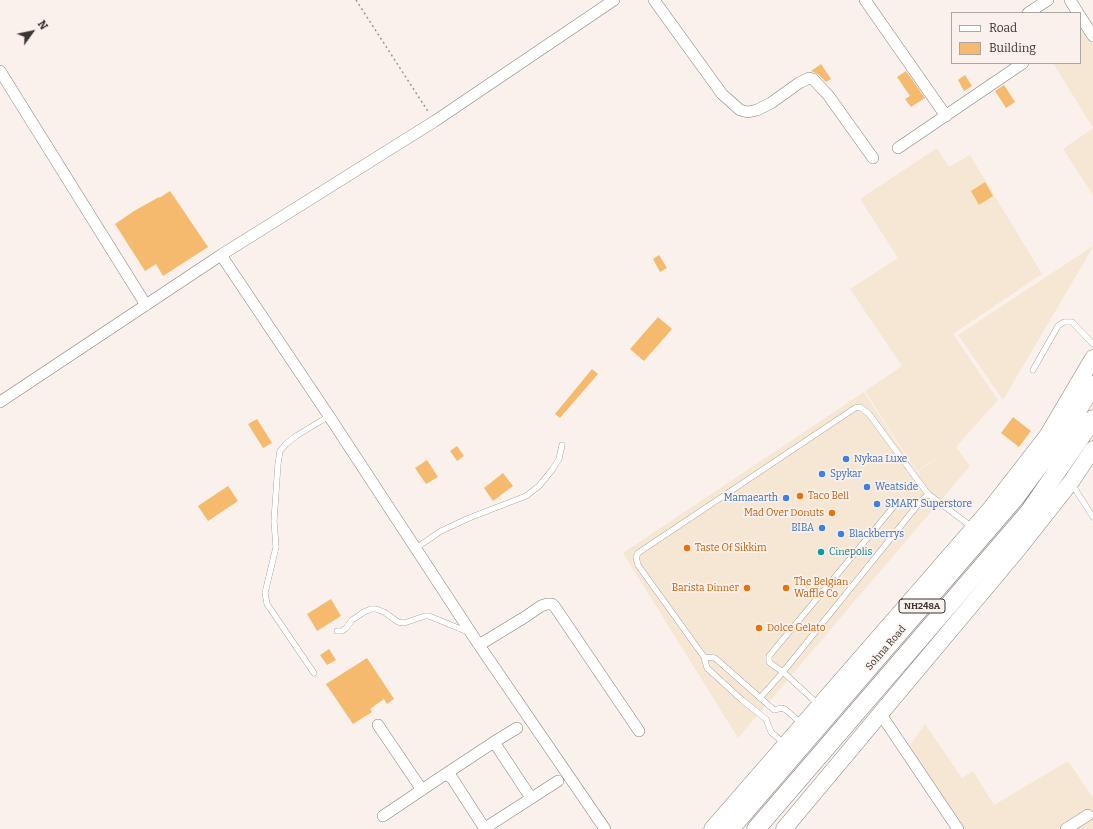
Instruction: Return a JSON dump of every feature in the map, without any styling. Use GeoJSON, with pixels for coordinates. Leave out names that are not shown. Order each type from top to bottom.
{"type":"FeatureCollection","features":[{"type":"Feature","properties":{"kind":"highway","name":"Sohna Road"},"geometry":{"type":"LineString","coordinates":[[726,825],[1015,498],[1064,432],[1093,385]]}},
{"type":"Feature","properties":{"kind":"highway","name":"Sohna Road"},"geometry":{"type":"LineString","coordinates":[[756,829],[1029,512],[1093,419]]}},
{"type":"Feature","properties":{"kind":"main road"},"geometry":{"type":"LineString","coordinates":[[726,825],[785,744],[820,706],[991,508],[1047,436],[1093,358]]}},
{"type":"Feature","properties":{"kind":"main road"},"geometry":{"type":"LineString","coordinates":[[785,828],[1019,548],[1071,482],[1093,449]]}},
{"type":"Feature","properties":{"kind":"street"},"geometry":{"type":"LineString","coordinates":[[0,402],[221,255],[435,121],[614,0]]}},
{"type":"Feature","properties":{"kind":"street"},"geometry":{"type":"LineString","coordinates":[[654,0],[722,94],[740,110],[748,112],[757,110],[771,103],[799,83],[809,78],[813,79],[828,96],[873,158]]}},
{"type":"Feature","properties":{"kind":"street"},"geometry":{"type":"LineString","coordinates":[[865,0],[946,116]]}},
{"type":"Feature","properties":{"kind":"street"},"geometry":{"type":"LineString","coordinates":[[1030,12],[1048,0]]}},
{"type":"Feature","properties":{"kind":"street"},"geometry":{"type":"LineString","coordinates":[[1070,0],[1077,12]]}},
{"type":"Feature","properties":{"kind":"street"},"geometry":{"type":"LineString","coordinates":[[1081,19],[1093,36]]}},
{"type":"Feature","properties":{"kind":"street"},"geometry":{"type":"LineString","coordinates":[[898,148],[1022,64]]}},
{"type":"Feature","properties":{"kind":"street"},"geometry":{"type":"LineString","coordinates":[[0,70],[146,305]]}},
{"type":"Feature","properties":{"kind":"street"},"geometry":{"type":"LineString","coordinates":[[221,255],[329,416],[479,645],[605,829]]}},
{"type":"Feature","properties":{"kind":"street"},"geometry":{"type":"LineString","coordinates":[[479,645],[541,606],[552,604],[639,731]]}},
{"type":"Feature","properties":{"kind":"street"},"geometry":{"type":"LineString","coordinates":[[880,713],[958,829]]}},
{"type":"Feature","properties":{"kind":"street"},"geometry":{"type":"LineString","coordinates":[[378,725],[422,790]]}},
{"type":"Feature","properties":{"kind":"street"},"geometry":{"type":"LineString","coordinates":[[383,816],[517,728]]}},
{"type":"Feature","properties":{"kind":"street"},"geometry":{"type":"LineString","coordinates":[[494,742],[531,798]]}},
{"type":"Feature","properties":{"kind":"street"},"geometry":{"type":"LineString","coordinates":[[444,775],[452,778],[485,829],[558,781]]}},
{"type":"Feature","properties":{"kind":"street"},"geometry":{"type":"LineString","coordinates":[[1066,829],[1088,815]]}},
{"type":"Feature","properties":{"kind":"lane"},"geometry":{"type":"LineString","coordinates":[[1033,370],[1058,326],[1064,322],[1072,322],[1093,344]]}},
{"type":"Feature","properties":{"kind":"lane"},"geometry":{"type":"LineString","coordinates":[[785,744],[771,732],[766,719],[742,700],[707,668],[704,657],[638,565],[636,557],[638,553],[855,408],[860,408],[869,414],[928,494],[973,529]]}},
{"type":"Feature","properties":{"kind":"lane"},"geometry":{"type":"LineString","coordinates":[[314,673],[267,604],[265,593],[276,547],[274,521],[280,451],[296,436],[329,416]]}},
{"type":"Feature","properties":{"kind":"lane"},"geometry":{"type":"LineString","coordinates":[[416,548],[441,531],[469,518],[526,496],[539,486],[552,470],[559,459],[562,445]]}},
{"type":"Feature","properties":{"kind":"lane"},"geometry":{"type":"LineString","coordinates":[[1071,482],[1093,517]]}},
{"type":"Feature","properties":{"kind":"lane"},"geometry":{"type":"LineString","coordinates":[[760,698],[928,494]]}},
{"type":"Feature","properties":{"kind":"lane"},"geometry":{"type":"LineString","coordinates":[[820,706],[769,661],[769,656],[895,505],[902,501],[916,507]]}},
{"type":"Feature","properties":{"kind":"lane"},"geometry":{"type":"LineString","coordinates":[[337,631],[342,631],[352,620],[364,612],[371,609],[376,609],[384,612],[393,620],[404,623],[425,616],[432,617],[472,634]]}},
{"type":"Feature","properties":{"kind":"lane"},"geometry":{"type":"LineString","coordinates":[[704,657],[715,658],[774,710]]}},
{"type":"Feature","properties":{"kind":"lane"},"geometry":{"type":"LineString","coordinates":[[766,719],[774,710],[782,708],[803,725]]}},
{"type":"Feature","properties":{"kind":"path"},"geometry":{"type":"LineString","coordinates":[[356,0],[435,121]]}},
{"type":"Feature","properties":{"kind":"shaded area"},"geometry":{"type":"Polygon","coordinates":[[[1081,28],[1093,44],[1093,128],[1054,64],[1081,64],[1081,28]]]}},
{"type":"Feature","properties":{"kind":"shaded area"},"geometry":{"type":"Polygon","coordinates":[[[1093,128],[1093,195],[1063,149],[1093,128]]]}},
{"type":"Feature","properties":{"kind":"shaded area"},"geometry":{"type":"Polygon","coordinates":[[[937,148],[949,167],[970,155],[1042,274],[953,334],[998,400],[956,447],[970,466],[738,738],[623,553],[864,392],[916,472],[949,451],[916,471],[865,391],[902,366],[850,289],[898,258],[860,199],[937,148]]]}},
{"type":"Feature","properties":{"kind":"shaded area"},"geometry":{"type":"Polygon","coordinates":[[[1093,247],[1003,400],[958,335],[1093,247]]]}},
{"type":"Feature","properties":{"kind":"shaded area"},"geometry":{"type":"Polygon","coordinates":[[[925,724],[962,778],[973,771],[994,805],[1068,761],[1093,798],[1093,829],[963,829],[908,748],[925,724]]]}},
{"type":"Feature","properties":{"kind":"building"},"geometry":{"type":"Polygon","coordinates":[[[821,64],[831,79],[826,82],[818,74],[811,71],[821,64]]]}},
{"type":"Feature","properties":{"kind":"building"},"geometry":{"type":"Polygon","coordinates":[[[906,71],[925,98],[911,107],[905,99],[910,96],[897,77],[906,71]]]}},
{"type":"Feature","properties":{"kind":"building"},"geometry":{"type":"Polygon","coordinates":[[[965,75],[972,86],[964,91],[958,80],[965,75]]]}},
{"type":"Feature","properties":{"kind":"building"},"geometry":{"type":"Polygon","coordinates":[[[1004,85],[1015,102],[1006,108],[995,91],[1004,85]]]}},
{"type":"Feature","properties":{"kind":"building"},"geometry":{"type":"Polygon","coordinates":[[[985,182],[993,196],[979,205],[971,191],[985,182]]]}},
{"type":"Feature","properties":{"kind":"building"},"geometry":{"type":"Polygon","coordinates":[[[170,191],[208,247],[163,276],[156,264],[145,271],[115,224],[134,211],[170,191]]]}},
{"type":"Feature","properties":{"kind":"building"},"geometry":{"type":"Polygon","coordinates":[[[659,255],[667,268],[660,272],[653,259],[659,255]]]}},
{"type":"Feature","properties":{"kind":"building"},"geometry":{"type":"Polygon","coordinates":[[[658,317],[672,329],[644,361],[630,349],[658,317]]]}},
{"type":"Feature","properties":{"kind":"building"},"geometry":{"type":"Polygon","coordinates":[[[592,369],[598,374],[560,418],[555,414],[592,369]]]}},
{"type":"Feature","properties":{"kind":"building"},"geometry":{"type":"Polygon","coordinates":[[[1013,417],[1031,431],[1019,447],[1001,433],[1013,417]]]}},
{"type":"Feature","properties":{"kind":"building"},"geometry":{"type":"Polygon","coordinates":[[[257,419],[272,443],[263,448],[248,424],[257,419]]]}},
{"type":"Feature","properties":{"kind":"building"},"geometry":{"type":"Polygon","coordinates":[[[457,446],[464,456],[457,461],[450,451],[457,446]]]}},
{"type":"Feature","properties":{"kind":"building"},"geometry":{"type":"Polygon","coordinates":[[[427,460],[438,477],[426,484],[415,468],[427,460]]]}},
{"type":"Feature","properties":{"kind":"building"},"geometry":{"type":"Polygon","coordinates":[[[503,473],[513,486],[493,501],[484,488],[503,473]]]}},
{"type":"Feature","properties":{"kind":"building"},"geometry":{"type":"Polygon","coordinates":[[[228,486],[238,501],[208,521],[198,506],[228,486]]]}},
{"type":"Feature","properties":{"kind":"building"},"geometry":{"type":"Polygon","coordinates":[[[331,599],[341,616],[317,631],[307,614],[331,599]]]}},
{"type":"Feature","properties":{"kind":"building"},"geometry":{"type":"Polygon","coordinates":[[[329,649],[336,660],[327,665],[320,655],[329,649]]]}},
{"type":"Feature","properties":{"kind":"building"},"geometry":{"type":"Polygon","coordinates":[[[367,658],[394,699],[387,704],[384,699],[370,709],[372,712],[353,724],[326,684],[367,658]]]}},
{"type":"Feature","properties":{"kind":"place","name":"Nykaa Luxe"},"geometry":{"type":"Point","coordinates":[846,459]}},
{"type":"Feature","properties":{"kind":"place","name":"Spykar"},"geometry":{"type":"Point","coordinates":[822,474]}},
{"type":"Feature","properties":{"kind":"place","name":"Weatside"},"geometry":{"type":"Point","coordinates":[867,487]}},
{"type":"Feature","properties":{"kind":"place","name":"Taco Bell"},"geometry":{"type":"Point","coordinates":[800,496]}},
{"type":"Feature","properties":{"kind":"place","name":"Mamaearth"},"geometry":{"type":"Point","coordinates":[786,498]}},
{"type":"Feature","properties":{"kind":"place","name":"SMART Superstore"},"geometry":{"type":"Point","coordinates":[877,504]}},
{"type":"Feature","properties":{"kind":"place","name":"Mad Over Donuts"},"geometry":{"type":"Point","coordinates":[832,513]}},
{"type":"Feature","properties":{"kind":"place","name":"BIBA"},"geometry":{"type":"Point","coordinates":[822,528]}},
{"type":"Feature","properties":{"kind":"place","name":"Blackberrys"},"geometry":{"type":"Point","coordinates":[841,534]}},
{"type":"Feature","properties":{"kind":"place","name":"Taste Of Sikkim"},"geometry":{"type":"Point","coordinates":[687,548]}},
{"type":"Feature","properties":{"kind":"place","name":"Cinepolis"},"geometry":{"type":"Point","coordinates":[821,552]}},
{"type":"Feature","properties":{"kind":"place","name":"Barista Dinner"},"geometry":{"type":"Point","coordinates":[747,588]}},
{"type":"Feature","properties":{"kind":"place","name":"The Belgian Waffle Co"},"geometry":{"type":"Point","coordinates":[786,588]}},
{"type":"Feature","properties":{"kind":"place","name":"Dolce Gelato"},"geometry":{"type":"Point","coordinates":[759,628]}}]}
